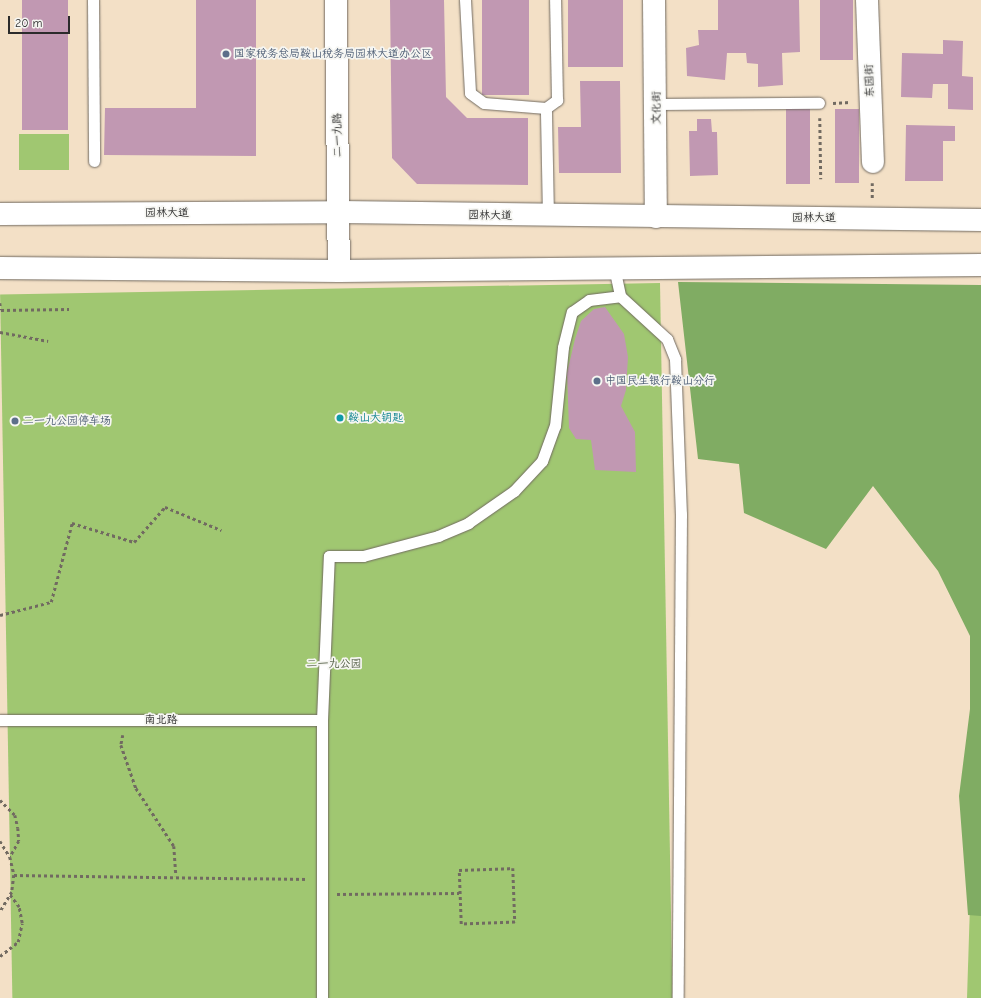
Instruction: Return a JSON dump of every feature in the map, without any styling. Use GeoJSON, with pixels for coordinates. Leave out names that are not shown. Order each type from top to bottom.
{"type":"FeatureCollection","features":[{"type":"Feature","properties":{"kind":"main road","name":"二一九路"},"geometry":{"type":"LineString","coordinates":[[336,0],[340,212],[339,271]]}},
{"type":"Feature","properties":{"kind":"main road","name":"文化街"},"geometry":{"type":"LineString","coordinates":[[654,0],[657,104],[656,217]]}},
{"type":"Feature","properties":{"kind":"main road","name":"东园街"},"geometry":{"type":"LineString","coordinates":[[867,0],[873,162]]}},
{"type":"Feature","properties":{"kind":"main road","name":"园林大道"},"geometry":{"type":"LineString","coordinates":[[0,214],[340,212],[548,217],[872,218],[981,220]]}},
{"type":"Feature","properties":{"kind":"main road"},"geometry":{"type":"LineString","coordinates":[[0,268],[339,271],[981,265]]}},
{"type":"Feature","properties":{"kind":"lane"},"geometry":{"type":"LineString","coordinates":[[93,0],[94,161]]}},
{"type":"Feature","properties":{"kind":"lane"},"geometry":{"type":"LineString","coordinates":[[465,0],[470,92],[484,103],[546,108],[557,100],[555,0]]}},
{"type":"Feature","properties":{"kind":"lane"},"geometry":{"type":"LineString","coordinates":[[657,104],[819,103]]}},
{"type":"Feature","properties":{"kind":"lane"},"geometry":{"type":"LineString","coordinates":[[546,108],[548,217]]}},
{"type":"Feature","properties":{"kind":"lane"},"geometry":{"type":"LineString","coordinates":[[614,268],[620,296],[666,339],[675,359],[681,514],[678,998]]}},
{"type":"Feature","properties":{"kind":"lane"},"geometry":{"type":"LineString","coordinates":[[322,998],[322,720],[329,556],[364,556],[438,536],[468,523],[514,492],[542,460],[555,426],[562,347],[572,312],[589,300],[620,296]]}},
{"type":"Feature","properties":{"kind":"lane","name":"南北路"},"geometry":{"type":"LineString","coordinates":[[0,720],[322,720]]}},
{"type":"Feature","properties":{"kind":"path"},"geometry":{"type":"LineString","coordinates":[[821,179],[819,103],[871,102]]}},
{"type":"Feature","properties":{"kind":"path"},"geometry":{"type":"LineString","coordinates":[[872,218],[873,162]]}},
{"type":"Feature","properties":{"kind":"path"},"geometry":{"type":"LineString","coordinates":[[0,303],[2,310],[69,309]]}},
{"type":"Feature","properties":{"kind":"path"},"geometry":{"type":"LineString","coordinates":[[0,332],[48,341]]}},
{"type":"Feature","properties":{"kind":"path"},"geometry":{"type":"LineString","coordinates":[[0,615],[51,602],[72,523],[134,542],[165,507],[221,530]]}},
{"type":"Feature","properties":{"kind":"path"},"geometry":{"type":"LineString","coordinates":[[125,720],[121,745],[136,788],[174,846],[176,876]]}},
{"type":"Feature","properties":{"kind":"path"},"geometry":{"type":"LineString","coordinates":[[0,800],[15,815],[18,828],[18,841],[10,857]]}},
{"type":"Feature","properties":{"kind":"path"},"geometry":{"type":"LineString","coordinates":[[0,841],[10,857],[14,875],[10,895],[0,912]]}},
{"type":"Feature","properties":{"kind":"path"},"geometry":{"type":"LineString","coordinates":[[513,868],[514,922],[461,924],[459,893],[459,870],[513,868]]}},
{"type":"Feature","properties":{"kind":"path"},"geometry":{"type":"LineString","coordinates":[[14,875],[176,876],[322,880]]}},
{"type":"Feature","properties":{"kind":"path"},"geometry":{"type":"LineString","coordinates":[[322,894],[459,893]]}},
{"type":"Feature","properties":{"kind":"path"},"geometry":{"type":"LineString","coordinates":[[0,956],[18,942],[22,923],[19,907],[10,895]]}},
{"type":"Feature","properties":{"kind":"green space"},"geometry":{"type":"Polygon","coordinates":[[[19,134],[69,134],[69,170],[19,170],[19,134]]]}},
{"type":"Feature","properties":{"kind":"green space"},"geometry":{"type":"Polygon","coordinates":[[[678,282],[981,285],[981,916],[968,915],[959,796],[970,709],[970,636],[938,571],[873,486],[826,549],[744,513],[739,464],[698,459],[678,282]]]}},
{"type":"Feature","properties":{"kind":"green space","name":"二一九公园"},"geometry":{"type":"Polygon","coordinates":[[[660,283],[672,998],[12,998],[0,295],[660,283]]]}},
{"type":"Feature","properties":{"kind":"green space"},"geometry":{"type":"Polygon","coordinates":[[[981,759],[981,998],[967,998],[973,811],[981,759]]]}},
{"type":"Feature","properties":{"kind":"building"},"geometry":{"type":"Polygon","coordinates":[[[22,0],[68,0],[68,130],[22,130],[22,0]]]}},
{"type":"Feature","properties":{"kind":"building","name":"国家税务总局鞍山税务局园林大道办公区"},"geometry":{"type":"Polygon","coordinates":[[[196,0],[256,0],[256,156],[104,155],[105,108],[196,108],[196,0]]]}},
{"type":"Feature","properties":{"kind":"building"},"geometry":{"type":"Polygon","coordinates":[[[390,0],[444,0],[446,97],[467,118],[528,118],[528,185],[417,184],[392,158],[390,0]]]}},
{"type":"Feature","properties":{"kind":"building"},"geometry":{"type":"Polygon","coordinates":[[[482,0],[529,0],[529,95],[482,95],[482,0]]]}},
{"type":"Feature","properties":{"kind":"building"},"geometry":{"type":"Polygon","coordinates":[[[568,0],[623,0],[623,67],[568,67],[568,0]]]}},
{"type":"Feature","properties":{"kind":"building"},"geometry":{"type":"Polygon","coordinates":[[[718,0],[799,0],[800,52],[782,53],[783,85],[758,87],[758,64],[747,63],[746,53],[727,53],[725,80],[687,76],[686,48],[699,45],[698,30],[718,30],[718,0]]]}},
{"type":"Feature","properties":{"kind":"building"},"geometry":{"type":"Polygon","coordinates":[[[820,0],[853,0],[853,60],[820,60],[820,0]]]}},
{"type":"Feature","properties":{"kind":"building"},"geometry":{"type":"Polygon","coordinates":[[[943,40],[963,41],[962,76],[973,77],[973,110],[948,109],[948,84],[933,84],[932,98],[901,97],[902,53],[943,54],[943,40]]]}},
{"type":"Feature","properties":{"kind":"building"},"geometry":{"type":"Polygon","coordinates":[[[580,81],[620,81],[621,173],[559,173],[558,127],[581,127],[580,81]]]}},
{"type":"Feature","properties":{"kind":"building"},"geometry":{"type":"Polygon","coordinates":[[[786,108],[810,108],[810,184],[786,184],[786,108]]]}},
{"type":"Feature","properties":{"kind":"building"},"geometry":{"type":"Polygon","coordinates":[[[835,109],[859,109],[859,183],[835,183],[835,109]]]}},
{"type":"Feature","properties":{"kind":"building"},"geometry":{"type":"Polygon","coordinates":[[[697,119],[711,119],[712,132],[717,132],[718,175],[690,176],[689,131],[697,131],[697,119]]]}},
{"type":"Feature","properties":{"kind":"building"},"geometry":{"type":"Polygon","coordinates":[[[906,125],[955,126],[955,141],[943,141],[943,181],[905,181],[906,125]]]}},
{"type":"Feature","properties":{"kind":"building","name":"中国民生银行鞍山分行"},"geometry":{"type":"Polygon","coordinates":[[[605,307],[624,334],[628,357],[626,390],[621,406],[635,432],[636,472],[595,470],[591,440],[576,439],[569,428],[567,373],[575,339],[581,321],[594,309],[605,307]]]}},
{"type":"Feature","properties":{"kind":"place","name":"国家税务总局鞍山税务局园林大道办公区"},"geometry":{"type":"Point","coordinates":[226,54]}},
{"type":"Feature","properties":{"kind":"place","name":"中国民生银行鞍山分行"},"geometry":{"type":"Point","coordinates":[597,381]}},
{"type":"Feature","properties":{"kind":"place","name":"鞍山大钥匙"},"geometry":{"type":"Point","coordinates":[340,418]}},
{"type":"Feature","properties":{"kind":"place","name":"二一九公园停车场"},"geometry":{"type":"Point","coordinates":[15,421]}}]}
